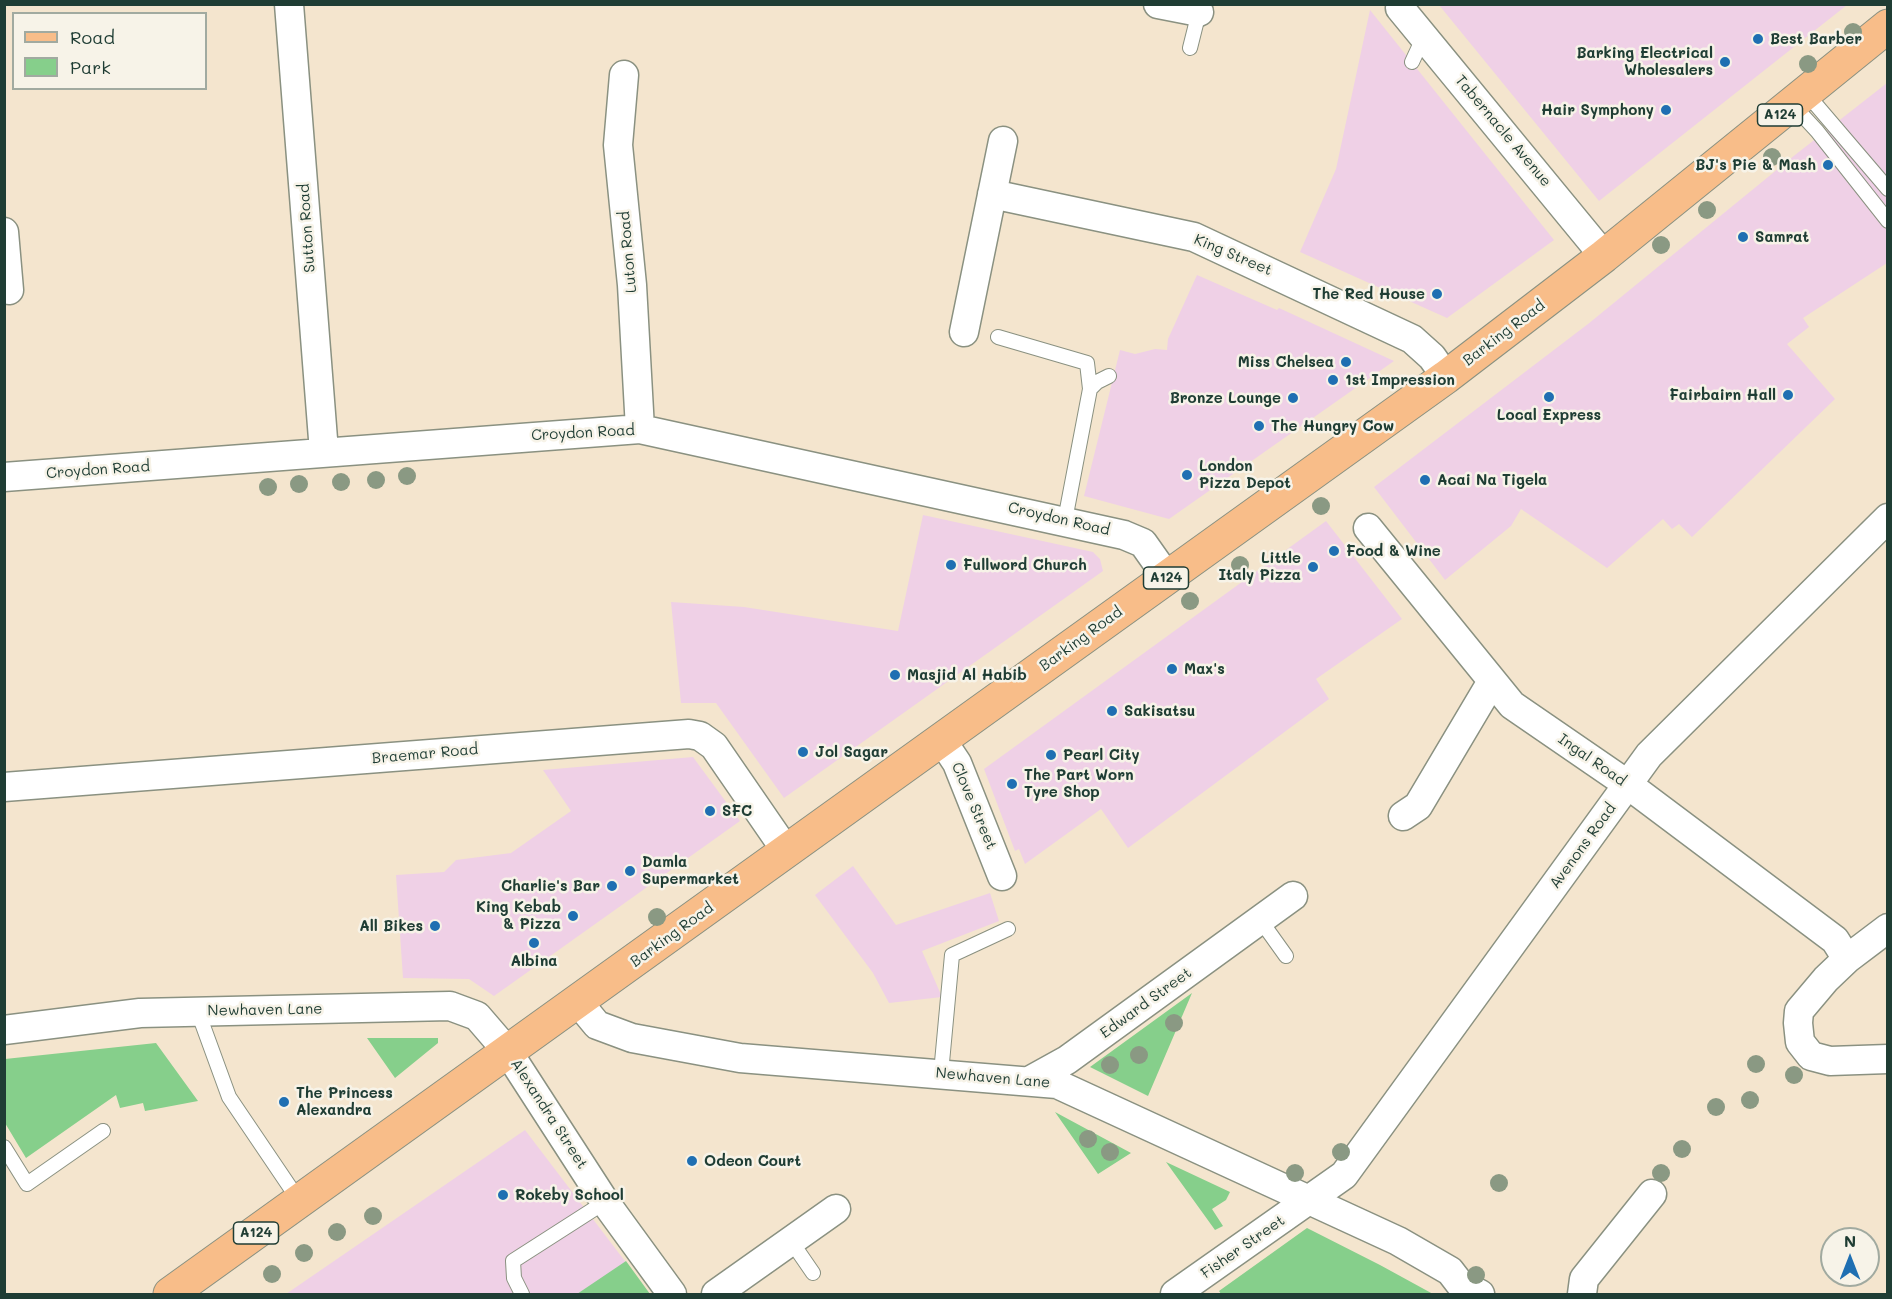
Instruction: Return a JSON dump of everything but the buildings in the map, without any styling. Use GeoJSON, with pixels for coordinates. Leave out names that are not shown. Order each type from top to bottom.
{"type":"FeatureCollection","features":[{"type":"Feature","properties":{"kind":"main road","name":"Barking Road"},"geometry":{"type":"LineString","coordinates":[[170,1294],[1446,377],[1604,256],[1887,26]]}},
{"type":"Feature","properties":{"kind":"street","name":"Sutton Road"},"geometry":{"type":"LineString","coordinates":[[289,4],[324,452]]}},
{"type":"Feature","properties":{"kind":"street"},"geometry":{"type":"LineString","coordinates":[[1158,4],[1199,12]]}},
{"type":"Feature","properties":{"kind":"street","name":"Tabernacle Avenue"},"geometry":{"type":"LineString","coordinates":[[1400,8],[1604,256]]}},
{"type":"Feature","properties":{"kind":"street","name":"Luton Road"},"geometry":{"type":"LineString","coordinates":[[624,75],[618,145],[632,285],[640,429]]}},
{"type":"Feature","properties":{"kind":"street"},"geometry":{"type":"LineString","coordinates":[[964,332],[1003,141]]}},
{"type":"Feature","properties":{"kind":"street","name":"King Street"},"geometry":{"type":"LineString","coordinates":[[992,194],[1194,237],[1412,339],[1432,357],[1446,377]]}},
{"type":"Feature","properties":{"kind":"street"},"geometry":{"type":"LineString","coordinates":[[4,232],[9,290]]}},
{"type":"Feature","properties":{"kind":"street","name":"Croydon Road"},"geometry":{"type":"LineString","coordinates":[[4,477],[640,429],[1124,534],[1143,543],[1167,577]]}},
{"type":"Feature","properties":{"kind":"street","name":"Avenons Road"},"geometry":{"type":"LineString","coordinates":[[1310,1199],[1344,1175],[1649,755],[1887,518]]}},
{"type":"Feature","properties":{"kind":"street","name":"Ingal Road"},"geometry":{"type":"LineString","coordinates":[[1368,528],[1491,683],[1512,705],[1627,784],[1835,940],[1847,959]]}},
{"type":"Feature","properties":{"kind":"street"},"geometry":{"type":"LineString","coordinates":[[1402,816],[1418,806],[1491,683]]}},
{"type":"Feature","properties":{"kind":"street","name":"Braemar Road"},"geometry":{"type":"LineString","coordinates":[[4,787],[688,734],[700,736],[714,746],[787,852]]}},
{"type":"Feature","properties":{"kind":"street","name":"Clove Street"},"geometry":{"type":"LineString","coordinates":[[941,740],[957,763],[1002,876]]}},
{"type":"Feature","properties":{"kind":"street","name":"Edward Street"},"geometry":{"type":"LineString","coordinates":[[1029,1081],[1067,1060],[1293,896]]}},
{"type":"Feature","properties":{"kind":"street"},"geometry":{"type":"LineString","coordinates":[[1887,928],[1847,959],[1799,1011],[1800,1042],[1811,1056],[1830,1061],[1887,1059]]}},
{"type":"Feature","properties":{"kind":"street","name":"Newhaven Lane"},"geometry":{"type":"LineString","coordinates":[[578,1002],[597,1025],[632,1038],[740,1058],[1057,1084],[1310,1199],[1415,1251],[1450,1271],[1460,1284],[1480,1294]]}},
{"type":"Feature","properties":{"kind":"street","name":"Newhaven Lane"},"geometry":{"type":"LineString","coordinates":[[4,1030],[140,1013],[450,1006],[477,1016],[508,1052]]}},
{"type":"Feature","properties":{"kind":"street","name":"Alexandra Street"},"geometry":{"type":"LineString","coordinates":[[508,1052],[605,1202],[672,1294]]}},
{"type":"Feature","properties":{"kind":"street"},"geometry":{"type":"LineString","coordinates":[[1582,1294],[1584,1279],[1652,1194]]}},
{"type":"Feature","properties":{"kind":"street","name":"Fisher Street"},"geometry":{"type":"LineString","coordinates":[[1176,1294],[1310,1199]]}},
{"type":"Feature","properties":{"kind":"street"},"geometry":{"type":"LineString","coordinates":[[716,1294],[836,1209]]}},
{"type":"Feature","properties":{"kind":"lane"},"geometry":{"type":"LineString","coordinates":[[1190,48],[1199,12]]}},
{"type":"Feature","properties":{"kind":"lane"},"geometry":{"type":"LineString","coordinates":[[1412,62],[1424,36]]}},
{"type":"Feature","properties":{"kind":"lane"},"geometry":{"type":"LineString","coordinates":[[1799,99],[1887,189]]}},
{"type":"Feature","properties":{"kind":"lane"},"geometry":{"type":"LineString","coordinates":[[1799,99],[1817,131],[1887,221]]}},
{"type":"Feature","properties":{"kind":"lane"},"geometry":{"type":"LineString","coordinates":[[998,337],[1087,363],[1090,389],[1065,520]]}},
{"type":"Feature","properties":{"kind":"lane"},"geometry":{"type":"LineString","coordinates":[[1090,389],[1097,382],[1109,376]]}},
{"type":"Feature","properties":{"kind":"lane"},"geometry":{"type":"LineString","coordinates":[[1261,921],[1286,956]]}},
{"type":"Feature","properties":{"kind":"lane"},"geometry":{"type":"LineString","coordinates":[[941,1073],[952,954],[1008,929]]}},
{"type":"Feature","properties":{"kind":"lane"},"geometry":{"type":"LineString","coordinates":[[198,1012],[229,1097],[300,1202]]}},
{"type":"Feature","properties":{"kind":"lane"},"geometry":{"type":"LineString","coordinates":[[4,1146],[27,1184],[103,1131]]}},
{"type":"Feature","properties":{"kind":"lane"},"geometry":{"type":"LineString","coordinates":[[522,1294],[514,1278],[513,1261],[605,1202]]}},
{"type":"Feature","properties":{"kind":"lane"},"geometry":{"type":"LineString","coordinates":[[791,1241],[813,1273]]}},
{"type":"Feature","properties":{"kind":"shaded area"},"geometry":{"type":"Polygon","coordinates":[[[1439,5],[1847,5],[1599,201],[1439,5]]]}},
{"type":"Feature","properties":{"kind":"shaded area"},"geometry":{"type":"Polygon","coordinates":[[[1370,10],[1554,240],[1447,318],[1300,252],[1336,169],[1370,10]]]}},
{"type":"Feature","properties":{"kind":"shaded area"},"geometry":{"type":"Polygon","coordinates":[[[1887,83],[1887,263],[1803,318],[1809,327],[1787,344],[1835,399],[1692,537],[1679,524],[1672,529],[1663,519],[1607,568],[1521,509],[1511,526],[1445,580],[1374,487],[1588,324],[1887,83]]]}},
{"type":"Feature","properties":{"kind":"shaded area"},"geometry":{"type":"Polygon","coordinates":[[[1197,275],[1277,310],[1279,308],[1394,361],[1169,519],[1084,496],[1120,350],[1135,354],[1155,349],[1167,350],[1168,339],[1197,275]]]}},
{"type":"Feature","properties":{"kind":"shaded area"},"geometry":{"type":"Polygon","coordinates":[[[923,515],[1093,552],[1100,559],[1103,571],[784,798],[716,703],[681,703],[671,602],[744,607],[898,631],[923,515]]]}},
{"type":"Feature","properties":{"kind":"shaded area"},"geometry":{"type":"Polygon","coordinates":[[[1326,521],[1402,619],[1316,679],[1329,699],[1128,848],[1101,809],[1025,864],[1019,849],[1015,851],[984,769],[1326,521]]]}},
{"type":"Feature","properties":{"kind":"shaded area"},"geometry":{"type":"Polygon","coordinates":[[[693,757],[740,821],[494,996],[469,979],[403,978],[396,875],[444,872],[456,860],[511,853],[571,811],[543,770],[693,757]]]}},
{"type":"Feature","properties":{"kind":"shaded area"},"geometry":{"type":"Polygon","coordinates":[[[853,866],[896,925],[990,893],[999,921],[922,951],[942,997],[889,1003],[873,973],[815,895],[853,866]]]}},
{"type":"Feature","properties":{"kind":"shaded area","name":"Rokeby School"},"geometry":{"type":"Polygon","coordinates":[[[525,1130],[650,1294],[286,1294],[525,1130]]]}},
{"type":"Feature","properties":{"kind":"green space"},"geometry":{"type":"Polygon","coordinates":[[[1192,993],[1148,1096],[1090,1067],[1192,993]]]}},
{"type":"Feature","properties":{"kind":"green space"},"geometry":{"type":"Polygon","coordinates":[[[367,1038],[438,1038],[438,1043],[395,1078],[367,1038]]]}},
{"type":"Feature","properties":{"kind":"green space"},"geometry":{"type":"Polygon","coordinates":[[[156,1043],[198,1101],[145,1111],[143,1103],[120,1108],[116,1095],[26,1158],[5,1123],[5,1059],[156,1043]]]}},
{"type":"Feature","properties":{"kind":"green space"},"geometry":{"type":"Polygon","coordinates":[[[1055,1112],[1131,1153],[1098,1174],[1055,1112]]]}},
{"type":"Feature","properties":{"kind":"green space"},"geometry":{"type":"Polygon","coordinates":[[[1166,1162],[1230,1192],[1226,1200],[1212,1209],[1223,1226],[1215,1230],[1166,1162]]]}},
{"type":"Feature","properties":{"kind":"green space"},"geometry":{"type":"Polygon","coordinates":[[[1307,1228],[1433,1294],[1221,1294],[1219,1291],[1307,1228]]]}},
{"type":"Feature","properties":{"kind":"green space"},"geometry":{"type":"Polygon","coordinates":[[[626,1261],[650,1294],[577,1294],[626,1261]]]}},
{"type":"Feature","properties":{"kind":"place","name":"Best Barber"},"geometry":{"type":"Point","coordinates":[1758,39]}},
{"type":"Feature","properties":{"kind":"place","name":"Barking Electrical Wholesalers"},"geometry":{"type":"Point","coordinates":[1725,62]}},
{"type":"Feature","properties":{"kind":"place","name":"Hair Symphony"},"geometry":{"type":"Point","coordinates":[1666,110]}},
{"type":"Feature","properties":{"kind":"place","name":"BJ's Pie & Mash"},"geometry":{"type":"Point","coordinates":[1828,165]}},
{"type":"Feature","properties":{"kind":"place","name":"Samrat"},"geometry":{"type":"Point","coordinates":[1743,237]}},
{"type":"Feature","properties":{"kind":"place","name":"The Red House"},"geometry":{"type":"Point","coordinates":[1437,294]}},
{"type":"Feature","properties":{"kind":"place","name":"Miss Chelsea"},"geometry":{"type":"Point","coordinates":[1346,362]}},
{"type":"Feature","properties":{"kind":"place","name":"1st Impression"},"geometry":{"type":"Point","coordinates":[1333,380]}},
{"type":"Feature","properties":{"kind":"place","name":"Fairbairn Hall"},"geometry":{"type":"Point","coordinates":[1788,395]}},
{"type":"Feature","properties":{"kind":"place","name":"Local Express"},"geometry":{"type":"Point","coordinates":[1549,397]}},
{"type":"Feature","properties":{"kind":"place","name":"Bronze Lounge"},"geometry":{"type":"Point","coordinates":[1293,398]}},
{"type":"Feature","properties":{"kind":"place","name":"The Hungry Cow"},"geometry":{"type":"Point","coordinates":[1259,426]}},
{"type":"Feature","properties":{"kind":"place","name":"London Pizza Depot"},"geometry":{"type":"Point","coordinates":[1187,475]}},
{"type":"Feature","properties":{"kind":"place","name":"Acai Na Tigela"},"geometry":{"type":"Point","coordinates":[1425,480]}},
{"type":"Feature","properties":{"kind":"place","name":"Food & Wine"},"geometry":{"type":"Point","coordinates":[1334,551]}},
{"type":"Feature","properties":{"kind":"place","name":"Fullword Church"},"geometry":{"type":"Point","coordinates":[951,565]}},
{"type":"Feature","properties":{"kind":"place","name":"Little Italy Pizza"},"geometry":{"type":"Point","coordinates":[1313,567]}},
{"type":"Feature","properties":{"kind":"place","name":"Max's"},"geometry":{"type":"Point","coordinates":[1172,669]}},
{"type":"Feature","properties":{"kind":"place","name":"Masjid Al Habib"},"geometry":{"type":"Point","coordinates":[895,675]}},
{"type":"Feature","properties":{"kind":"place","name":"Sakisatsu"},"geometry":{"type":"Point","coordinates":[1112,711]}},
{"type":"Feature","properties":{"kind":"place","name":"Jol Sagar"},"geometry":{"type":"Point","coordinates":[803,752]}},
{"type":"Feature","properties":{"kind":"place","name":"Pearl City"},"geometry":{"type":"Point","coordinates":[1051,755]}},
{"type":"Feature","properties":{"kind":"place","name":"The Part Worn Tyre Shop"},"geometry":{"type":"Point","coordinates":[1012,784]}},
{"type":"Feature","properties":{"kind":"place","name":"SFC"},"geometry":{"type":"Point","coordinates":[710,811]}},
{"type":"Feature","properties":{"kind":"place","name":"Damla Supermarket"},"geometry":{"type":"Point","coordinates":[630,871]}},
{"type":"Feature","properties":{"kind":"place","name":"Charlie's Bar"},"geometry":{"type":"Point","coordinates":[612,886]}},
{"type":"Feature","properties":{"kind":"place","name":"King Kebab & Pizza"},"geometry":{"type":"Point","coordinates":[573,916]}},
{"type":"Feature","properties":{"kind":"place","name":"All Bikes"},"geometry":{"type":"Point","coordinates":[435,926]}},
{"type":"Feature","properties":{"kind":"place","name":"Albina"},"geometry":{"type":"Point","coordinates":[534,943]}},
{"type":"Feature","properties":{"kind":"place","name":"The Princess Alexandra"},"geometry":{"type":"Point","coordinates":[284,1102]}},
{"type":"Feature","properties":{"kind":"place","name":"Odeon Court"},"geometry":{"type":"Point","coordinates":[692,1161]}},
{"type":"Feature","properties":{"kind":"place","name":"Rokeby School"},"geometry":{"type":"Point","coordinates":[503,1195]}}]}
